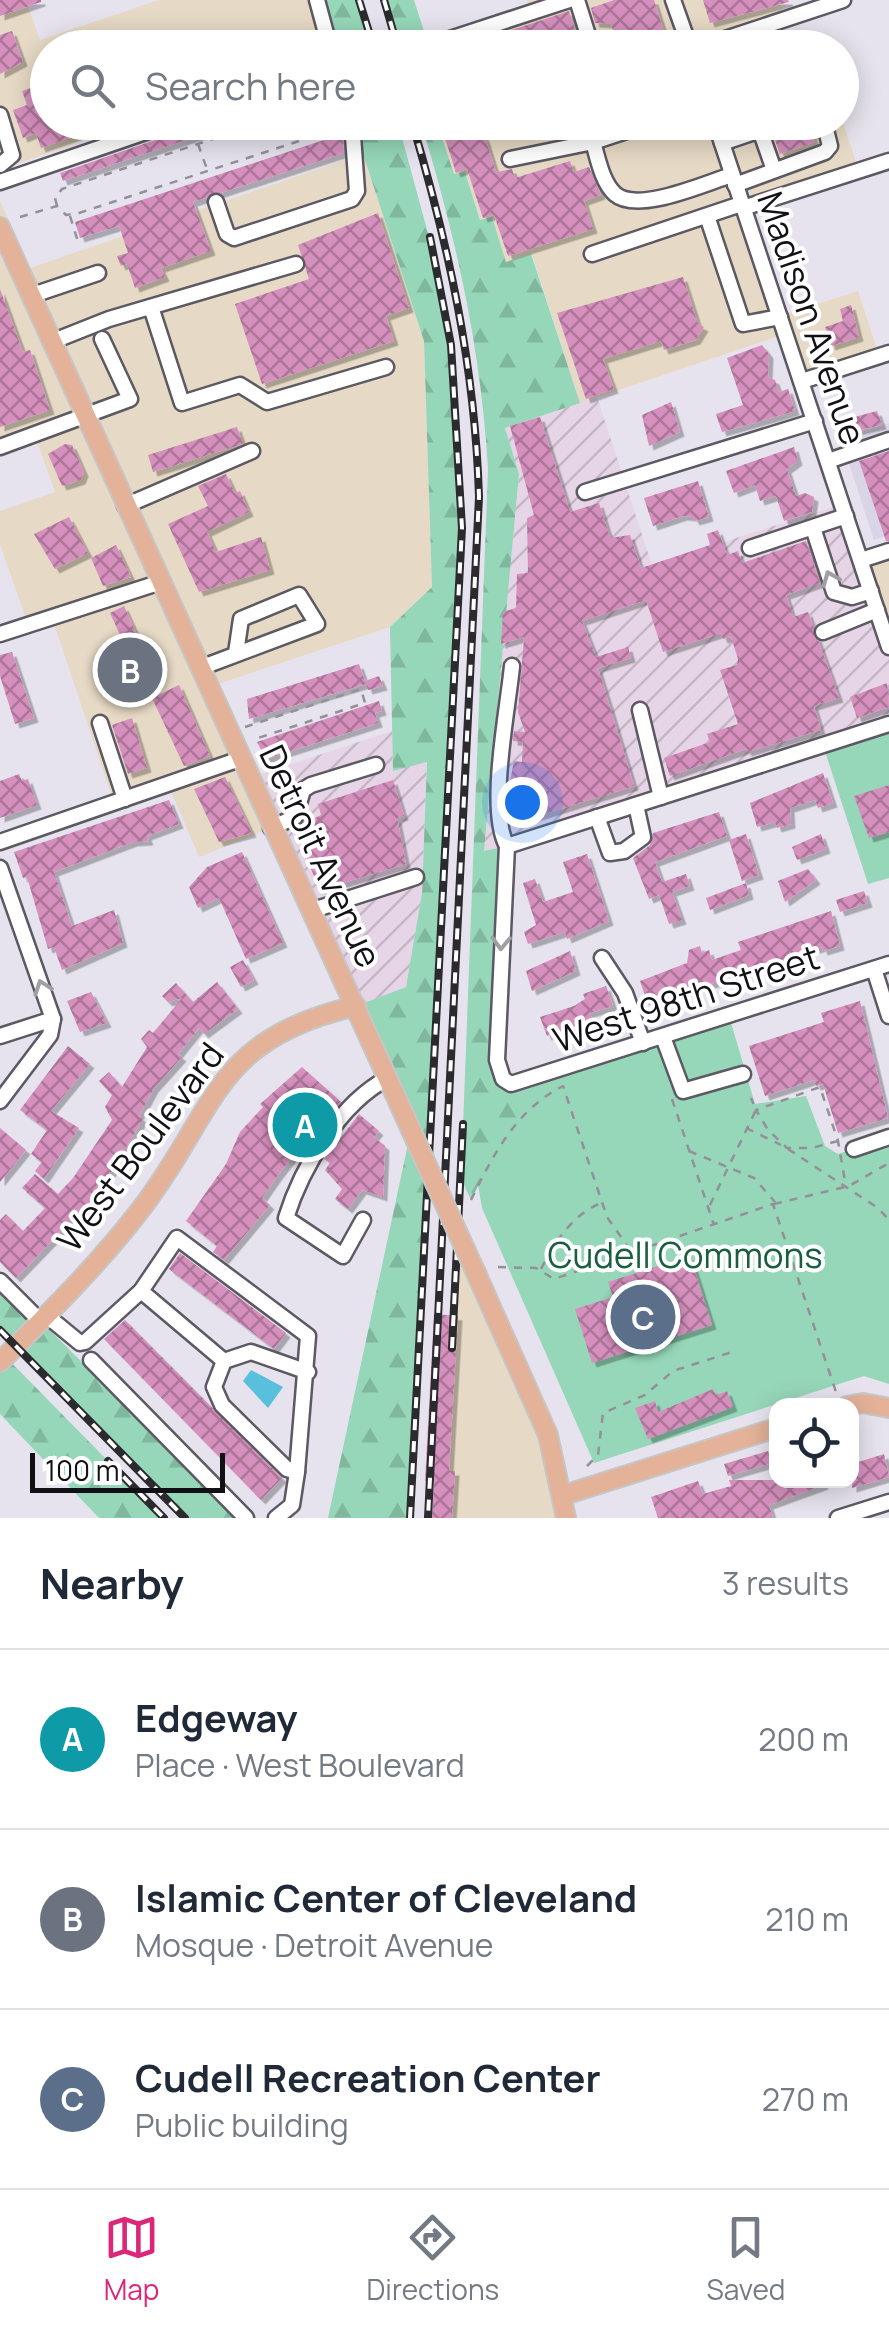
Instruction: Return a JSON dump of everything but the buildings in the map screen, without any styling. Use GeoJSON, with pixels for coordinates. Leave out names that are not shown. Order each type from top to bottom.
{"type":"FeatureCollection","features":[{"type":"Feature","properties":{"kind":"main road","name":"Detroit Avenue"},"geometry":{"type":"LineString","coordinates":[[0,227],[5,253],[30,296],[544,1424],[564,1495],[566,1518]]}},
{"type":"Feature","properties":{"kind":"main road","name":"West Boulevard"},"geometry":{"type":"LineString","coordinates":[[0,1362],[143,1207],[206,1102],[239,1064],[294,1023],[356,1006]]}},
{"type":"Feature","properties":{"kind":"main road"},"geometry":{"type":"LineString","coordinates":[[859,1402],[889,1408]]}},
{"type":"Feature","properties":{"kind":"main road"},"geometry":{"type":"LineString","coordinates":[[564,1495],[769,1430]]}},
{"type":"Feature","properties":{"kind":"street"},"geometry":{"type":"LineString","coordinates":[[317,0],[325,30]]}},
{"type":"Feature","properties":{"kind":"street"},"geometry":{"type":"LineString","coordinates":[[477,30],[569,0]]}},
{"type":"Feature","properties":{"kind":"street"},"geometry":{"type":"LineString","coordinates":[[576,0],[586,30]]}},
{"type":"Feature","properties":{"kind":"street"},"geometry":{"type":"LineString","coordinates":[[673,0],[686,30]]}},
{"type":"Feature","properties":{"kind":"street"},"geometry":{"type":"LineString","coordinates":[[739,30],[784,12],[842,0]]}},
{"type":"Feature","properties":{"kind":"street"},"geometry":{"type":"LineString","coordinates":[[0,115],[12,155],[0,165]]}},
{"type":"Feature","properties":{"kind":"street"},"geometry":{"type":"LineString","coordinates":[[0,182],[122,140]]}},
{"type":"Feature","properties":{"kind":"street"},"geometry":{"type":"LineString","coordinates":[[216,202],[227,234],[234,238],[352,199],[357,191],[353,140]]}},
{"type":"Feature","properties":{"kind":"street"},"geometry":{"type":"LineString","coordinates":[[510,159],[596,140]]}},
{"type":"Feature","properties":{"kind":"street","name":"Madison Avenue"},"geometry":{"type":"LineString","coordinates":[[721,140],[889,647]]}},
{"type":"Feature","properties":{"kind":"street"},"geometry":{"type":"LineString","coordinates":[[722,143],[731,140]]}},
{"type":"Feature","properties":{"kind":"street"},"geometry":{"type":"LineString","coordinates":[[764,140],[774,170]]}},
{"type":"Feature","properties":{"kind":"street"},"geometry":{"type":"LineString","coordinates":[[592,142],[607,184],[625,200],[648,201],[774,170],[825,152],[830,146],[828,140]]}},
{"type":"Feature","properties":{"kind":"street"},"geometry":{"type":"LineString","coordinates":[[592,254],[889,161]]}},
{"type":"Feature","properties":{"kind":"street"},"geometry":{"type":"LineString","coordinates":[[707,216],[744,324],[780,317]]}},
{"type":"Feature","properties":{"kind":"street"},"geometry":{"type":"LineString","coordinates":[[51,342],[151,307],[296,264]]}},
{"type":"Feature","properties":{"kind":"street"},"geometry":{"type":"LineString","coordinates":[[30,296],[98,272]]}},
{"type":"Feature","properties":{"kind":"street"},"geometry":{"type":"LineString","coordinates":[[151,307],[182,402],[240,386],[267,402],[386,367]]}},
{"type":"Feature","properties":{"kind":"street"},"geometry":{"type":"LineString","coordinates":[[0,447],[130,399],[102,339]]}},
{"type":"Feature","properties":{"kind":"street"},"geometry":{"type":"LineString","coordinates":[[802,381],[889,353]]}},
{"type":"Feature","properties":{"kind":"street"},"geometry":{"type":"LineString","coordinates":[[585,492],[815,420]]}},
{"type":"Feature","properties":{"kind":"street"},"geometry":{"type":"LineString","coordinates":[[828,460],[889,440]]}},
{"type":"Feature","properties":{"kind":"street"},"geometry":{"type":"LineString","coordinates":[[125,506],[252,451]]}},
{"type":"Feature","properties":{"kind":"street"},"geometry":{"type":"LineString","coordinates":[[750,548],[846,516]]}},
{"type":"Feature","properties":{"kind":"street"},"geometry":{"type":"LineString","coordinates":[[813,528],[834,592],[852,597],[871,591]]}},
{"type":"Feature","properties":{"kind":"street"},"geometry":{"type":"LineString","coordinates":[[861,560],[889,551]]}},
{"type":"Feature","properties":{"kind":"street"},"geometry":{"type":"LineString","coordinates":[[0,634],[160,582]]}},
{"type":"Feature","properties":{"kind":"street"},"geometry":{"type":"LineString","coordinates":[[200,668],[317,624],[299,595],[241,619],[236,653]]}},
{"type":"Feature","properties":{"kind":"street"},"geometry":{"type":"LineString","coordinates":[[823,632],[877,610]]}},
{"type":"Feature","properties":{"kind":"street"},"geometry":{"type":"LineString","coordinates":[[512,666],[500,808],[501,835],[507,846],[889,724]]}},
{"type":"Feature","properties":{"kind":"street"},"geometry":{"type":"LineString","coordinates":[[640,710],[661,797]]}},
{"type":"Feature","properties":{"kind":"street"},"geometry":{"type":"LineString","coordinates":[[100,723],[125,799]]}},
{"type":"Feature","properties":{"kind":"street"},"geometry":{"type":"LineString","coordinates":[[0,842],[240,759]]}},
{"type":"Feature","properties":{"kind":"street"},"geometry":{"type":"LineString","coordinates":[[271,828],[295,817],[303,790],[311,785],[376,765]]}},
{"type":"Feature","properties":{"kind":"street"},"geometry":{"type":"LineString","coordinates":[[597,817],[610,853],[624,851],[644,837],[636,805]]}},
{"type":"Feature","properties":{"kind":"street","name":"West 98th Street"},"geometry":{"type":"LineString","coordinates":[[507,846],[497,1060],[503,1078],[521,1082],[882,966]]}},
{"type":"Feature","properties":{"kind":"street"},"geometry":{"type":"LineString","coordinates":[[0,868],[53,1019],[50,1035],[0,1101]]}},
{"type":"Feature","properties":{"kind":"street"},"geometry":{"type":"LineString","coordinates":[[310,911],[416,877]]}},
{"type":"Feature","properties":{"kind":"street"},"geometry":{"type":"LineString","coordinates":[[602,958],[625,993],[643,1043]]}},
{"type":"Feature","properties":{"kind":"street"},"geometry":{"type":"LineString","coordinates":[[882,966],[889,1016]]}},
{"type":"Feature","properties":{"kind":"street"},"geometry":{"type":"LineString","coordinates":[[0,1036],[53,1019]]}},
{"type":"Feature","properties":{"kind":"street"},"geometry":{"type":"LineString","coordinates":[[663,1037],[682,1091],[743,1074]]}},
{"type":"Feature","properties":{"kind":"street"},"geometry":{"type":"LineString","coordinates":[[363,1220],[343,1256],[286,1218],[312,1160],[364,1091],[388,1078]]}},
{"type":"Feature","properties":{"kind":"street"},"geometry":{"type":"LineString","coordinates":[[854,1149],[889,1137]]}},
{"type":"Feature","properties":{"kind":"street"},"geometry":{"type":"LineString","coordinates":[[0,1280],[43,1318],[80,1343],[85,1342],[141,1291],[155,1264],[177,1238],[308,1336],[308,1372],[292,1505],[276,1518]]}},
{"type":"Feature","properties":{"kind":"street"},"geometry":{"type":"LineString","coordinates":[[141,1291],[224,1361]]}},
{"type":"Feature","properties":{"kind":"street"},"geometry":{"type":"LineString","coordinates":[[224,1361],[251,1352],[308,1372]]}},
{"type":"Feature","properties":{"kind":"street"},"geometry":{"type":"LineString","coordinates":[[91,1360],[246,1518]]}},
{"type":"Feature","properties":{"kind":"street"},"geometry":{"type":"LineString","coordinates":[[224,1361],[214,1387],[222,1405],[287,1469],[297,1472]]}},
{"type":"Feature","properties":{"kind":"street"},"geometry":{"type":"LineString","coordinates":[[838,1518],[886,1508]]}},
{"type":"Feature","properties":{"kind":"path"},"geometry":{"type":"LineString","coordinates":[[79,245],[69,215],[57,206],[55,198],[62,189],[210,140]]}},
{"type":"Feature","properties":{"kind":"path"},"geometry":{"type":"LineString","coordinates":[[69,215],[301,140]]}},
{"type":"Feature","properties":{"kind":"path"},"geometry":{"type":"LineString","coordinates":[[198,144],[208,171]]}},
{"type":"Feature","properties":{"kind":"path"},"geometry":{"type":"LineString","coordinates":[[20,217],[57,206]]}},
{"type":"Feature","properties":{"kind":"path"},"geometry":{"type":"LineString","coordinates":[[245,727],[360,690],[365,704],[251,740]]}},
{"type":"Feature","properties":{"kind":"path"},"geometry":{"type":"LineString","coordinates":[[471,1200],[496,1150],[535,1100],[563,1086],[602,1202],[619,1238],[634,1254]]}},
{"type":"Feature","properties":{"kind":"path"},"geometry":{"type":"LineString","coordinates":[[708,1208],[756,1110],[820,1086],[838,1141],[846,1187]]}},
{"type":"Feature","properties":{"kind":"path"},"geometry":{"type":"LineString","coordinates":[[668,1087],[714,1226]]}},
{"type":"Feature","properties":{"kind":"path"},"geometry":{"type":"LineString","coordinates":[[752,1098],[768,1130],[787,1148],[812,1148],[838,1141]]}},
{"type":"Feature","properties":{"kind":"path"},"geometry":{"type":"LineString","coordinates":[[746,1128],[787,1148],[889,1220]]}},
{"type":"Feature","properties":{"kind":"path"},"geometry":{"type":"LineString","coordinates":[[689,1151],[763,1184],[774,1204],[842,1398]]}},
{"type":"Feature","properties":{"kind":"path"},"geometry":{"type":"LineString","coordinates":[[498,1268],[540,1271],[554,1279],[774,1204],[846,1187],[889,1163]]}},
{"type":"Feature","properties":{"kind":"path"},"geometry":{"type":"LineString","coordinates":[[540,1271],[556,1241],[584,1210],[602,1202]]}},
{"type":"Feature","properties":{"kind":"path"},"geometry":{"type":"LineString","coordinates":[[668,1242],[704,1259]]}},
{"type":"Feature","properties":{"kind":"path"},"geometry":{"type":"LineString","coordinates":[[587,1466],[598,1454],[603,1414],[645,1395],[673,1371],[735,1351]]}},
{"type":"Feature","properties":{"kind":"shaded area"},"geometry":{"type":"Polygon","coordinates":[[[0,0],[26,0],[36,30],[30,30],[30,140],[86,140],[0,170],[0,0]]]}},
{"type":"Feature","properties":{"kind":"shaded area"},"geometry":{"type":"Polygon","coordinates":[[[159,0],[317,0],[320,30],[70,30],[159,0]]]}},
{"type":"Feature","properties":{"kind":"shaded area"},"geometry":{"type":"Polygon","coordinates":[[[527,0],[780,0],[786,18],[757,30],[479,30],[530,13],[527,0]]]}},
{"type":"Feature","properties":{"kind":"shaded area"},"geometry":{"type":"Polygon","coordinates":[[[356,140],[424,341],[432,587],[390,627],[209,687],[271,828],[199,857],[168,784],[114,803],[52,618],[28,625],[0,544],[0,511],[55,492],[35,436],[0,447],[0,201],[30,268],[359,155],[356,140]]]}},
{"type":"Feature","properties":{"kind":"shaded area"},"geometry":{"type":"Polygon","coordinates":[[[443,140],[849,140],[859,171],[743,208],[780,316],[858,291],[879,356],[802,381],[785,334],[580,403],[532,255],[506,262],[492,218],[481,221],[465,172],[454,175],[443,140]]]}},
{"type":"Feature","properties":{"kind":"shaded area"},"geometry":{"type":"Polygon","coordinates":[[[597,397],[652,565],[842,504],[889,647],[889,724],[484,852],[519,474],[504,428],[597,397]]]}},
{"type":"Feature","properties":{"kind":"shaded area"},"geometry":{"type":"Polygon","coordinates":[[[889,423],[889,535],[874,540],[841,439],[889,423]]]}},
{"type":"Feature","properties":{"kind":"shaded area"},"geometry":{"type":"Polygon","coordinates":[[[889,551],[889,647],[861,560],[889,551]]]}},
{"type":"Feature","properties":{"kind":"shaded area"},"geometry":{"type":"Polygon","coordinates":[[[392,731],[393,770],[427,761],[422,893],[406,987],[356,1006],[249,778],[392,731]]]}},
{"type":"Feature","properties":{"kind":"shaded area"},"geometry":{"type":"Polygon","coordinates":[[[458,1238],[524,1378],[566,1518],[441,1518],[458,1238]]]}},
{"type":"Feature","properties":{"kind":"green space"},"geometry":{"type":"Polygon","coordinates":[[[317,0],[359,0],[369,30],[325,30],[317,0]]]}},
{"type":"Feature","properties":{"kind":"green space"},"geometry":{"type":"Polygon","coordinates":[[[384,0],[414,0],[424,30],[393,30],[384,0]]]}},
{"type":"Feature","properties":{"kind":"green space"},"geometry":{"type":"Polygon","coordinates":[[[359,140],[403,140],[435,259],[451,345],[462,528],[410,1518],[328,1518],[411,1130],[356,1006],[406,987],[422,893],[427,762],[393,771],[390,627],[432,587],[424,341],[359,140]]]}},
{"type":"Feature","properties":{"kind":"green space"},"geometry":{"type":"Polygon","coordinates":[[[426,140],[443,140],[454,174],[465,172],[480,220],[492,217],[506,262],[531,254],[580,403],[505,428],[519,474],[484,851],[507,846],[497,1060],[511,1084],[521,1119],[496,1150],[471,1200],[461,1179],[488,469],[480,380],[445,208],[426,140]]]}},
{"type":"Feature","properties":{"kind":"green space"},"geometry":{"type":"Polygon","coordinates":[[[889,724],[889,878],[868,884],[823,745],[889,724]]]}},
{"type":"Feature","properties":{"kind":"green space","name":"Cudell Commons"},"geometry":{"type":"Polygon","coordinates":[[[729,1016],[755,1104],[806,1096],[825,1146],[838,1154],[889,1137],[889,1384],[864,1376],[796,1398],[769,1398],[769,1407],[594,1463],[482,1208],[470,1139],[511,1084],[729,1016]]]}},
{"type":"Feature","properties":{"kind":"green space"},"geometry":{"type":"Polygon","coordinates":[[[0,1280],[237,1518],[185,1518],[0,1330],[0,1280]]]}},
{"type":"Feature","properties":{"kind":"green space"},"geometry":{"type":"Polygon","coordinates":[[[0,1351],[164,1518],[99,1518],[0,1414],[0,1351]]]}},
{"type":"Feature","properties":{"kind":"water"},"geometry":{"type":"Polygon","coordinates":[[[251,1370],[283,1387],[268,1408],[243,1381],[251,1370]]]}},
{"type":"Feature","properties":{"kind":"railway"},"geometry":{"type":"LineString","coordinates":[[359,0],[368,30]]}},
{"type":"Feature","properties":{"kind":"railway"},"geometry":{"type":"LineString","coordinates":[[384,0],[393,30]]}},
{"type":"Feature","properties":{"kind":"railway"},"geometry":{"type":"LineString","coordinates":[[417,140],[458,307],[472,401],[479,497],[428,1518]]}},
{"type":"Feature","properties":{"kind":"railway"},"geometry":{"type":"LineString","coordinates":[[410,1518],[462,528],[451,345],[430,237]]}},
{"type":"Feature","properties":{"kind":"railway"},"geometry":{"type":"LineString","coordinates":[[452,1348],[463,1124]]}},
{"type":"Feature","properties":{"kind":"railway"},"geometry":{"type":"LineString","coordinates":[[0,1330],[185,1518]]}},
{"type":"Feature","properties":{"kind":"railway"},"geometry":{"type":"LineString","coordinates":[[108,1461],[164,1518]]}},
{"type":"Feature","properties":{"kind":"place","name":"Islamic Center of Cleveland"},"geometry":{"type":"Point","coordinates":[130,670]}},
{"type":"Feature","properties":{"kind":"place","name":"Edgeway"},"geometry":{"type":"Point","coordinates":[305,1125]}},
{"type":"Feature","properties":{"kind":"place","name":"Cudell Recreation Center"},"geometry":{"type":"Point","coordinates":[643,1317]}}]}
